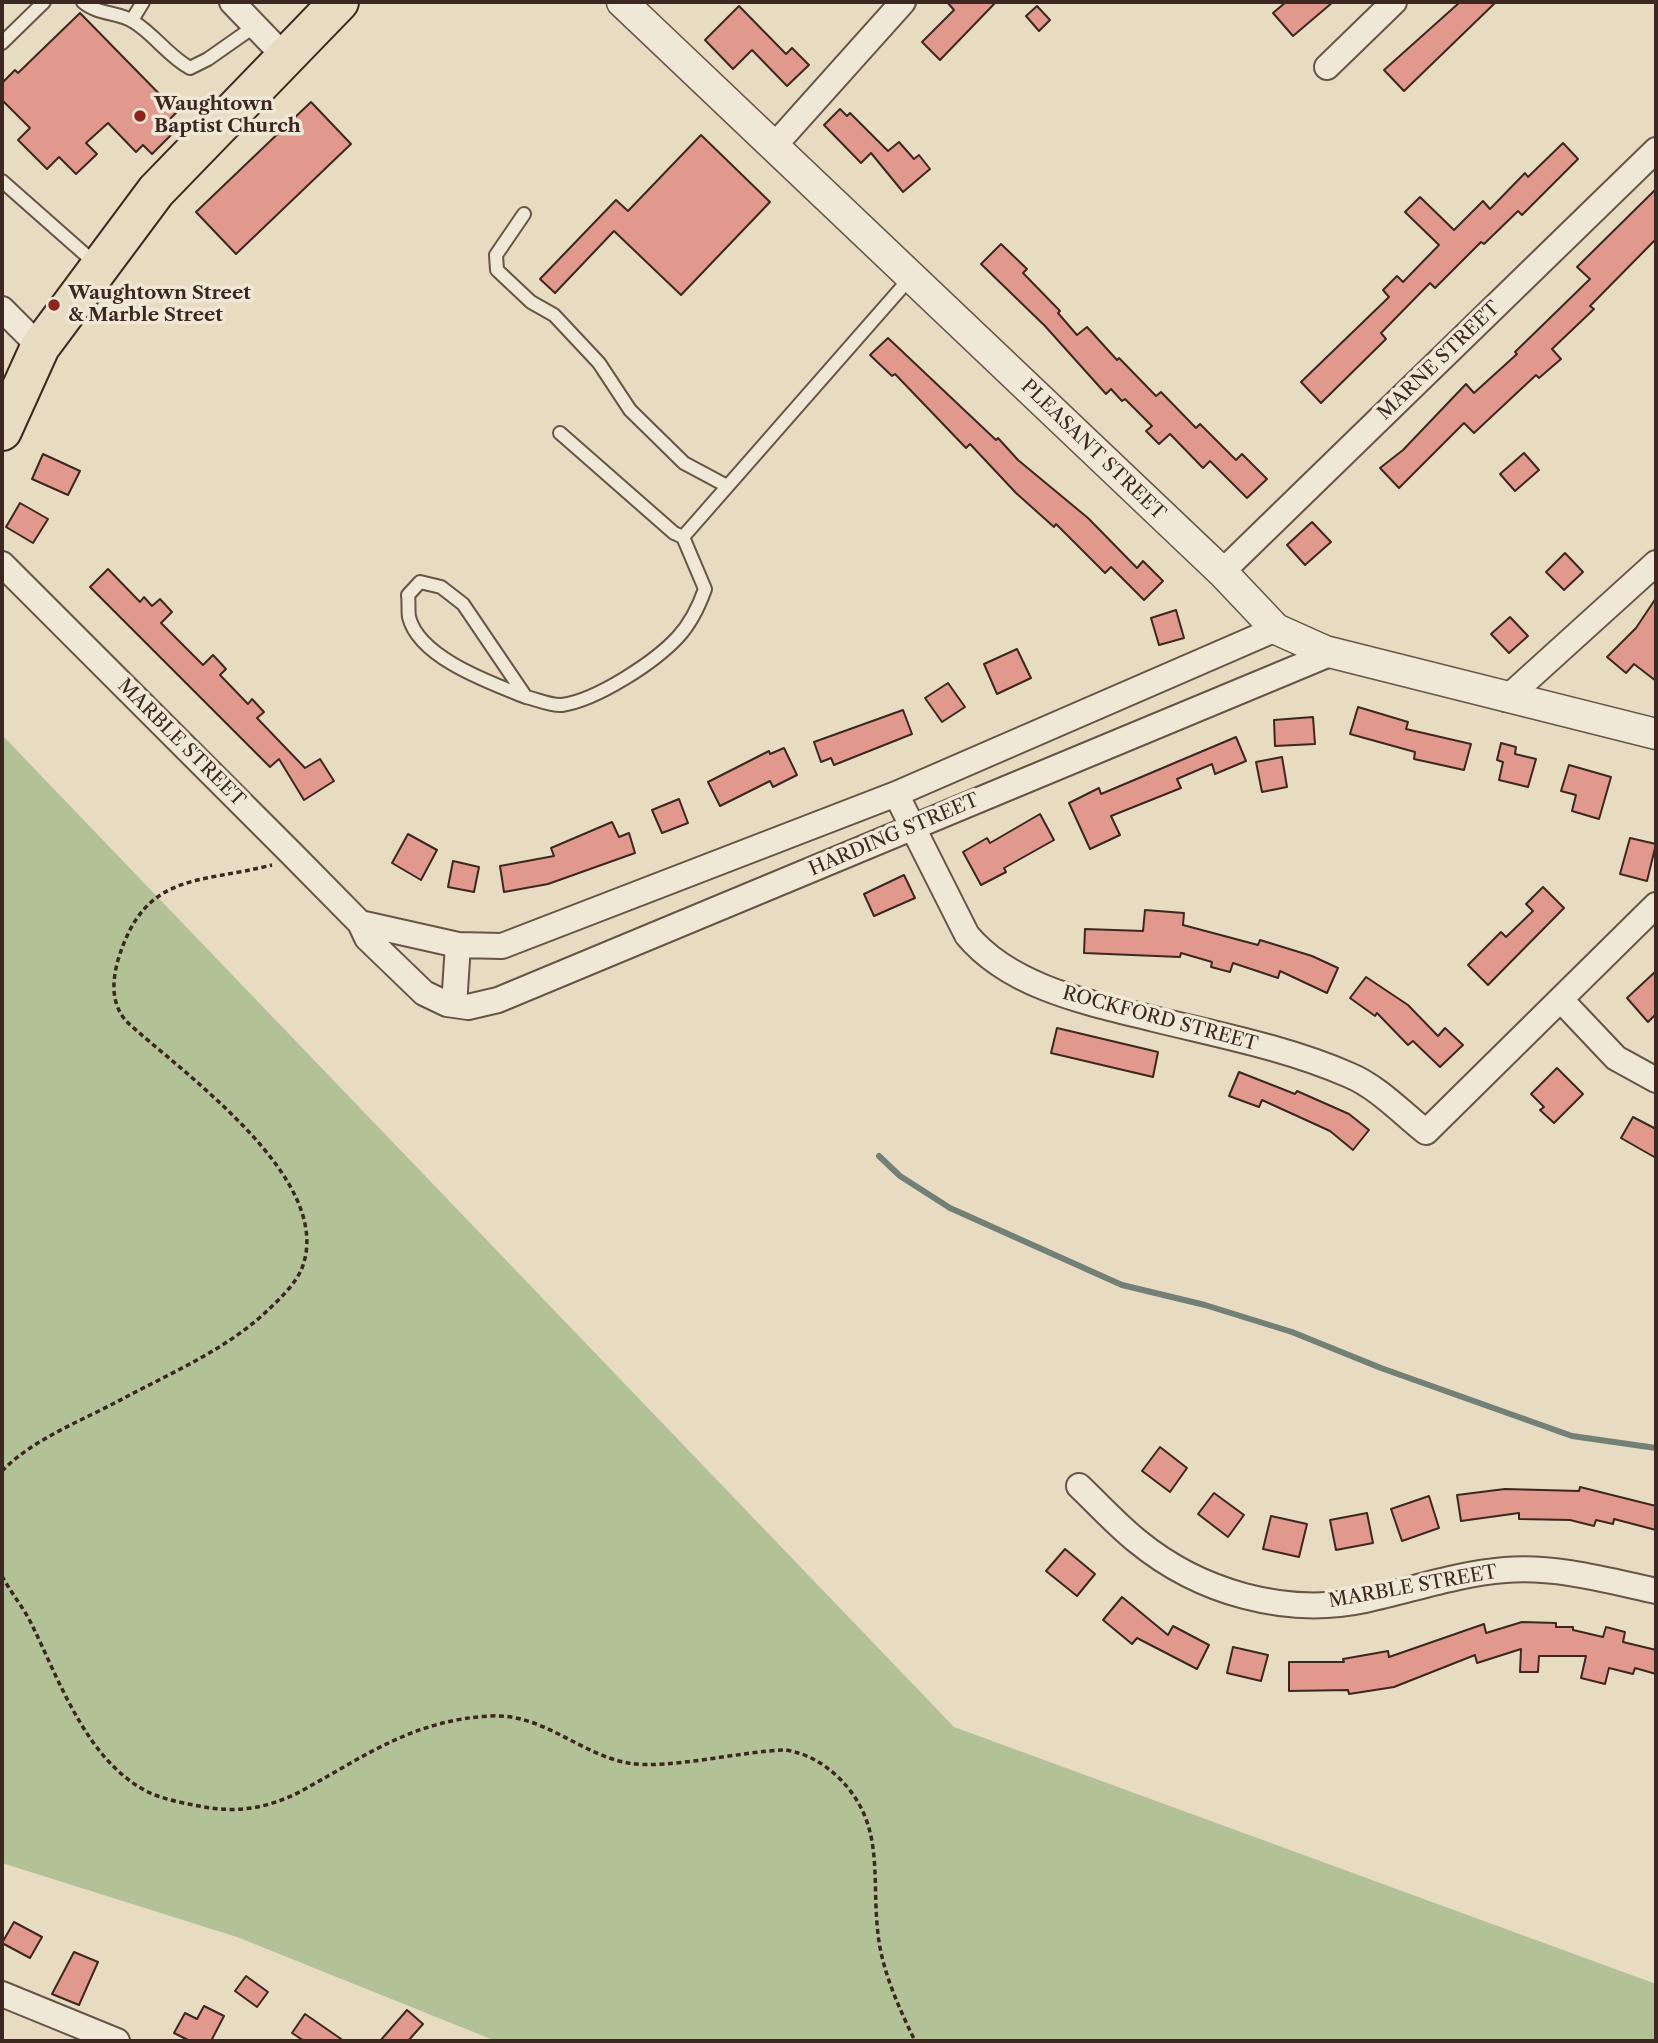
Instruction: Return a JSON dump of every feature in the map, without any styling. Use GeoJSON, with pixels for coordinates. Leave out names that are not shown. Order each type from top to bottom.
{"type":"FeatureCollection","features":[{"type":"Feature","properties":{"kind":"main road"},"geometry":{"type":"LineString","coordinates":[[2,431],[40,346],[156,191],[339,2]]}},
{"type":"Feature","properties":{"kind":"street"},"geometry":{"type":"LineString","coordinates":[[232,2],[285,57]]}},
{"type":"Feature","properties":{"kind":"street","name":"PLEASANT STREET"},"geometry":{"type":"LineString","coordinates":[[622,2],[1222,572],[1276,629],[1332,653],[1506,699],[1656,734]]}},
{"type":"Feature","properties":{"kind":"street"},"geometry":{"type":"LineString","coordinates":[[774,146],[903,2]]}},
{"type":"Feature","properties":{"kind":"street"},"geometry":{"type":"LineString","coordinates":[[1327,67],[1394,2]]}},
{"type":"Feature","properties":{"kind":"street","name":"MARNE STREET"},"geometry":{"type":"LineString","coordinates":[[1222,572],[1656,150]]}},
{"type":"Feature","properties":{"kind":"street"},"geometry":{"type":"LineString","coordinates":[[2,309],[40,346]]}},
{"type":"Feature","properties":{"kind":"street"},"geometry":{"type":"LineString","coordinates":[[1506,699],[1656,563]]}},
{"type":"Feature","properties":{"kind":"street","name":"MARBLE STREET"},"geometry":{"type":"LineString","coordinates":[[2,564],[360,923],[367,938],[424,993],[454,1005]]}},
{"type":"Feature","properties":{"kind":"street","name":"HARDING STREET"},"geometry":{"type":"LineString","coordinates":[[458,945],[502,946],[896,794],[1276,629]]}},
{"type":"Feature","properties":{"kind":"street","name":"HARDING STREET"},"geometry":{"type":"LineString","coordinates":[[454,1005],[468,1007],[498,1000],[1332,653]]}},
{"type":"Feature","properties":{"kind":"street","name":"ROCKFORD STREET"},"geometry":{"type":"LineString","coordinates":[[896,794],[967,935],[979,950],[1001,965],[1025,979],[1089,1003],[1287,1054],[1351,1075],[1374,1089],[1426,1132],[1562,1001]]}},
{"type":"Feature","properties":{"kind":"street"},"geometry":{"type":"LineString","coordinates":[[1656,905],[1562,1001],[1616,1058],[1656,1080]]}},
{"type":"Feature","properties":{"kind":"street"},"geometry":{"type":"LineString","coordinates":[[360,923],[458,945],[454,1005]]}},
{"type":"Feature","properties":{"kind":"street","name":"MARBLE STREET"},"geometry":{"type":"LineString","coordinates":[[1079,1486],[1136,1540],[1164,1562],[1196,1579],[1256,1600],[1292,1604],[1340,1603],[1364,1600],[1452,1577],[1530,1570],[1577,1573],[1656,1591]]}},
{"type":"Feature","properties":{"kind":"street"},"geometry":{"type":"LineString","coordinates":[[2,1994],[117,2041]]}},
{"type":"Feature","properties":{"kind":"lane"},"geometry":{"type":"LineString","coordinates":[[2,43],[44,2]]}},
{"type":"Feature","properties":{"kind":"lane"},"geometry":{"type":"LineString","coordinates":[[83,2],[111,16],[132,20],[175,60],[190,68],[208,59],[255,26]]}},
{"type":"Feature","properties":{"kind":"lane"},"geometry":{"type":"LineString","coordinates":[[132,20],[144,2]]}},
{"type":"Feature","properties":{"kind":"lane"},"geometry":{"type":"LineString","coordinates":[[2,181],[99,267]]}},
{"type":"Feature","properties":{"kind":"lane"},"geometry":{"type":"LineString","coordinates":[[524,214],[496,256],[498,270],[531,302],[554,314],[599,363],[630,410],[684,463],[727,486]]}},
{"type":"Feature","properties":{"kind":"lane"},"geometry":{"type":"LineString","coordinates":[[683,537],[911,277]]}},
{"type":"Feature","properties":{"kind":"lane"},"geometry":{"type":"LineString","coordinates":[[526,696],[463,604],[441,587],[420,582],[408,595],[410,618],[420,637],[454,664],[526,696],[560,705],[583,699],[634,672],[679,636],[699,605],[705,589],[683,537],[674,533],[560,433]]}},
{"type":"Feature","properties":{"kind":"path"},"geometry":{"type":"LineString","coordinates":[[2,1471],[46,1439],[188,1364],[248,1326],[268,1311],[302,1269],[307,1237],[297,1198],[267,1153],[211,1096],[121,1014],[113,993],[116,969],[123,947],[141,912],[159,893],[177,886],[276,864],[291,853]]}},
{"type":"Feature","properties":{"kind":"path"},"geometry":{"type":"LineString","coordinates":[[2,1576],[30,1622],[72,1706],[99,1748],[120,1772],[149,1792],[194,1805],[237,1811],[276,1803],[411,1731],[492,1716],[539,1724],[603,1756],[631,1763],[786,1750],[803,1753],[819,1761],[853,1794],[866,1819],[874,1851],[880,1947],[894,1995],[915,2041]]}},
{"type":"Feature","properties":{"kind":"green space"},"geometry":{"type":"Polygon","coordinates":[[[2,735],[954,1727],[1656,1984],[1656,2041],[496,2041],[237,1937],[2,1863],[2,735]]]}},
{"type":"Feature","properties":{"kind":"building"},"geometry":{"type":"Polygon","coordinates":[[[947,2],[996,2],[940,60],[922,42],[954,10],[947,2]]]}},
{"type":"Feature","properties":{"kind":"building"},"geometry":{"type":"Polygon","coordinates":[[[1286,2],[1333,2],[1293,36],[1273,13],[1286,2]]]}},
{"type":"Feature","properties":{"kind":"building"},"geometry":{"type":"Polygon","coordinates":[[[1460,2],[1496,2],[1404,91],[1384,70],[1460,2]]]}},
{"type":"Feature","properties":{"kind":"building"},"geometry":{"type":"Polygon","coordinates":[[[739,6],[786,54],[792,48],[809,65],[787,86],[752,50],[733,69],[705,40],[739,6]]]}},
{"type":"Feature","properties":{"kind":"building"},"geometry":{"type":"Polygon","coordinates":[[[1037,6],[1050,20],[1039,31],[1026,16],[1037,6]]]}},
{"type":"Feature","properties":{"kind":"building"},"geometry":{"type":"Polygon","coordinates":[[[80,13],[177,112],[170,119],[178,128],[152,154],[143,145],[136,152],[108,123],[86,143],[97,154],[76,174],[59,157],[47,169],[18,140],[30,128],[2,100],[2,83],[15,70],[18,73],[80,13]]]}},
{"type":"Feature","properties":{"kind":"building"},"geometry":{"type":"Polygon","coordinates":[[[311,102],[351,144],[236,254],[196,212],[311,102]]]}},
{"type":"Feature","properties":{"kind":"building"},"geometry":{"type":"Polygon","coordinates":[[[840,109],[847,116],[850,113],[888,151],[899,142],[914,159],[919,155],[930,169],[903,192],[871,153],[861,163],[824,125],[840,109]]]}},
{"type":"Feature","properties":{"kind":"building"},"geometry":{"type":"Polygon","coordinates":[[[701,135],[770,202],[681,295],[614,231],[555,293],[540,279],[616,200],[628,211],[701,135]]]}},
{"type":"Feature","properties":{"kind":"building"},"geometry":{"type":"Polygon","coordinates":[[[1563,143],[1578,159],[1522,215],[1518,211],[1484,244],[1481,242],[1435,288],[1430,283],[1381,333],[1386,339],[1321,403],[1301,382],[1389,297],[1383,290],[1397,276],[1403,282],[1439,245],[1405,212],[1420,197],[1454,230],[1483,201],[1490,209],[1525,173],[1528,177],[1563,143]]]}},
{"type":"Feature","properties":{"kind":"building"},"geometry":{"type":"Polygon","coordinates":[[[1656,189],[1656,239],[1590,306],[1594,309],[1552,349],[1561,359],[1539,378],[1536,375],[1474,433],[1464,423],[1399,488],[1380,468],[1403,450],[1466,384],[1474,393],[1517,354],[1515,352],[1590,279],[1577,267],[1656,189]]]}},
{"type":"Feature","properties":{"kind":"building"},"geometry":{"type":"Polygon","coordinates":[[[1001,244],[1027,269],[1023,273],[1060,311],[1058,313],[1077,335],[1087,327],[1117,360],[1119,358],[1156,396],[1161,392],[1196,428],[1200,424],[1236,460],[1242,454],[1267,479],[1247,498],[1210,461],[1203,468],[1170,434],[1159,444],[1146,431],[1152,426],[1111,389],[1106,394],[1045,326],[981,264],[1001,244]]]}},
{"type":"Feature","properties":{"kind":"building"},"geometry":{"type":"Polygon","coordinates":[[[888,338],[996,440],[998,438],[1018,460],[1088,518],[1137,568],[1143,561],[1163,581],[1144,600],[1111,567],[1105,573],[1056,524],[1054,527],[1016,493],[970,444],[966,448],[895,374],[892,376],[870,355],[888,338]]]}},
{"type":"Feature","properties":{"kind":"building"},"geometry":{"type":"Polygon","coordinates":[[[1524,453],[1539,470],[1515,491],[1500,474],[1524,453]]]}},
{"type":"Feature","properties":{"kind":"building"},"geometry":{"type":"Polygon","coordinates":[[[43,454],[80,471],[68,495],[32,479],[43,454]]]}},
{"type":"Feature","properties":{"kind":"building"},"geometry":{"type":"Polygon","coordinates":[[[20,503],[48,519],[33,543],[6,527],[20,503]]]}},
{"type":"Feature","properties":{"kind":"building"},"geometry":{"type":"Polygon","coordinates":[[[1312,522],[1331,542],[1305,565],[1287,545],[1312,522]]]}},
{"type":"Feature","properties":{"kind":"building"},"geometry":{"type":"Polygon","coordinates":[[[1565,553],[1583,572],[1564,590],[1546,572],[1565,553]]]}},
{"type":"Feature","properties":{"kind":"building"},"geometry":{"type":"Polygon","coordinates":[[[108,569],[140,602],[144,597],[152,606],[160,599],[172,612],[161,623],[203,665],[213,655],[226,669],[220,675],[248,704],[252,699],[264,712],[257,718],[305,768],[320,759],[334,781],[304,800],[279,759],[270,767],[90,587],[108,569]]]}},
{"type":"Feature","properties":{"kind":"building"},"geometry":{"type":"Polygon","coordinates":[[[1656,598],[1656,681],[1634,664],[1626,673],[1607,657],[1636,628],[1656,598]]]}},
{"type":"Feature","properties":{"kind":"building"},"geometry":{"type":"Polygon","coordinates":[[[1176,610],[1184,638],[1159,645],[1151,618],[1176,610]]]}},
{"type":"Feature","properties":{"kind":"building"},"geometry":{"type":"Polygon","coordinates":[[[1510,617],[1528,636],[1509,653],[1491,634],[1510,617]]]}},
{"type":"Feature","properties":{"kind":"building"},"geometry":{"type":"Polygon","coordinates":[[[1017,649],[1031,678],[997,694],[984,664],[1017,649]]]}},
{"type":"Feature","properties":{"kind":"building"},"geometry":{"type":"Polygon","coordinates":[[[948,683],[965,707],[942,722],[925,698],[948,683]]]}},
{"type":"Feature","properties":{"kind":"building"},"geometry":{"type":"Polygon","coordinates":[[[1358,707],[1408,722],[1406,729],[1471,744],[1464,770],[1414,759],[1415,752],[1350,734],[1358,707]]]}},
{"type":"Feature","properties":{"kind":"building"},"geometry":{"type":"Polygon","coordinates":[[[903,710],[912,734],[834,765],[831,758],[821,762],[814,742],[903,710]]]}},
{"type":"Feature","properties":{"kind":"building"},"geometry":{"type":"Polygon","coordinates":[[[1313,717],[1315,744],[1275,746],[1274,720],[1313,717]]]}},
{"type":"Feature","properties":{"kind":"building"},"geometry":{"type":"Polygon","coordinates":[[[1236,737],[1246,761],[1215,774],[1212,764],[1177,779],[1181,788],[1111,816],[1120,835],[1090,849],[1069,803],[1099,788],[1101,794],[1236,737]]]}},
{"type":"Feature","properties":{"kind":"building"},"geometry":{"type":"Polygon","coordinates":[[[1501,743],[1516,747],[1515,754],[1536,759],[1528,787],[1499,780],[1503,762],[1497,760],[1501,743]]]}},
{"type":"Feature","properties":{"kind":"building"},"geometry":{"type":"Polygon","coordinates":[[[784,748],[797,775],[773,787],[770,781],[720,806],[708,782],[769,751],[770,754],[784,748]]]}},
{"type":"Feature","properties":{"kind":"building"},"geometry":{"type":"Polygon","coordinates":[[[1282,757],[1287,787],[1262,792],[1256,762],[1282,757]]]}},
{"type":"Feature","properties":{"kind":"building"},"geometry":{"type":"Polygon","coordinates":[[[1569,765],[1611,777],[1599,819],[1572,811],[1576,795],[1561,791],[1569,765]]]}},
{"type":"Feature","properties":{"kind":"building"},"geometry":{"type":"Polygon","coordinates":[[[679,799],[688,823],[662,833],[652,810],[679,799]]]}},
{"type":"Feature","properties":{"kind":"building"},"geometry":{"type":"Polygon","coordinates":[[[1040,814],[1054,840],[1004,868],[1006,872],[981,885],[963,852],[987,838],[990,843],[1040,814]]]}},
{"type":"Feature","properties":{"kind":"building"},"geometry":{"type":"Polygon","coordinates":[[[612,822],[619,837],[629,833],[635,853],[548,884],[504,892],[500,866],[554,856],[551,848],[612,822]]]}},
{"type":"Feature","properties":{"kind":"building"},"geometry":{"type":"Polygon","coordinates":[[[408,834],[437,850],[421,880],[392,863],[408,834]]]}},
{"type":"Feature","properties":{"kind":"building"},"geometry":{"type":"Polygon","coordinates":[[[1630,838],[1656,844],[1647,881],[1620,874],[1630,838]]]}},
{"type":"Feature","properties":{"kind":"building"},"geometry":{"type":"Polygon","coordinates":[[[453,861],[479,867],[474,892],[448,887],[453,861]]]}},
{"type":"Feature","properties":{"kind":"building"},"geometry":{"type":"Polygon","coordinates":[[[904,875],[915,898],[874,916],[864,894],[904,875]]]}},
{"type":"Feature","properties":{"kind":"building"},"geometry":{"type":"Polygon","coordinates":[[[1543,887],[1564,908],[1488,985],[1468,965],[1501,932],[1506,937],[1533,911],[1526,904],[1543,887]]]}},
{"type":"Feature","properties":{"kind":"building"},"geometry":{"type":"Polygon","coordinates":[[[1145,910],[1184,913],[1183,925],[1258,945],[1260,940],[1312,956],[1338,968],[1327,993],[1280,971],[1278,978],[1233,963],[1230,972],[1211,967],[1212,962],[1181,953],[1180,957],[1084,953],[1085,929],[1143,931],[1145,910]]]}},
{"type":"Feature","properties":{"kind":"building"},"geometry":{"type":"Polygon","coordinates":[[[1656,971],[1656,1014],[1648,1022],[1627,998],[1656,971]]]}},
{"type":"Feature","properties":{"kind":"building"},"geometry":{"type":"Polygon","coordinates":[[[1366,977],[1408,1005],[1438,1036],[1445,1028],[1463,1045],[1440,1067],[1413,1041],[1408,1045],[1377,1013],[1375,1016],[1350,998],[1366,977]]]}},
{"type":"Feature","properties":{"kind":"building"},"geometry":{"type":"Polygon","coordinates":[[[1057,1028],[1158,1052],[1153,1077],[1051,1053],[1057,1028]]]}},
{"type":"Feature","properties":{"kind":"building"},"geometry":{"type":"Polygon","coordinates":[[[1557,1068],[1583,1094],[1554,1123],[1540,1110],[1544,1107],[1531,1094],[1557,1068]]]}},
{"type":"Feature","properties":{"kind":"building"},"geometry":{"type":"Polygon","coordinates":[[[1239,1072],[1295,1094],[1297,1091],[1349,1114],[1369,1130],[1353,1150],[1330,1131],[1262,1100],[1259,1107],[1229,1096],[1239,1072]]]}},
{"type":"Feature","properties":{"kind":"building"},"geometry":{"type":"Polygon","coordinates":[[[1633,1117],[1656,1129],[1656,1158],[1621,1138],[1633,1117]]]}},
{"type":"Feature","properties":{"kind":"building"},"geometry":{"type":"Polygon","coordinates":[[[1160,1447],[1187,1468],[1170,1492],[1142,1471],[1160,1447]]]}},
{"type":"Feature","properties":{"kind":"building"},"geometry":{"type":"Polygon","coordinates":[[[1580,1487],[1656,1506],[1656,1530],[1614,1519],[1613,1524],[1596,1520],[1594,1526],[1570,1520],[1519,1519],[1519,1513],[1461,1521],[1457,1495],[1505,1489],[1579,1491],[1580,1487]]]}},
{"type":"Feature","properties":{"kind":"building"},"geometry":{"type":"Polygon","coordinates":[[[1214,1493],[1244,1515],[1228,1537],[1198,1514],[1214,1493]]]}},
{"type":"Feature","properties":{"kind":"building"},"geometry":{"type":"Polygon","coordinates":[[[1429,1496],[1439,1528],[1402,1541],[1391,1509],[1429,1496]]]}},
{"type":"Feature","properties":{"kind":"building"},"geometry":{"type":"Polygon","coordinates":[[[1367,1513],[1373,1543],[1336,1550],[1330,1520],[1367,1513]]]}},
{"type":"Feature","properties":{"kind":"building"},"geometry":{"type":"Polygon","coordinates":[[[1271,1516],[1307,1524],[1299,1557],[1263,1549],[1271,1516]]]}},
{"type":"Feature","properties":{"kind":"building"},"geometry":{"type":"Polygon","coordinates":[[[1065,1549],[1095,1574],[1077,1596],[1046,1571],[1065,1549]]]}},
{"type":"Feature","properties":{"kind":"building"},"geometry":{"type":"Polygon","coordinates":[[[1122,1597],[1168,1635],[1173,1626],[1209,1645],[1197,1669],[1137,1638],[1132,1644],[1103,1620],[1122,1597]]]}},
{"type":"Feature","properties":{"kind":"building"},"geometry":{"type":"Polygon","coordinates":[[[1522,1622],[1556,1623],[1556,1627],[1573,1627],[1573,1630],[1603,1637],[1606,1627],[1625,1632],[1623,1642],[1656,1650],[1656,1674],[1635,1668],[1633,1674],[1609,1668],[1605,1684],[1581,1678],[1586,1656],[1539,1656],[1538,1672],[1520,1672],[1521,1649],[1477,1663],[1475,1655],[1394,1687],[1349,1694],[1348,1690],[1289,1691],[1289,1662],[1344,1662],[1343,1659],[1388,1651],[1389,1657],[1484,1624],[1486,1633],[1522,1622]]]}},
{"type":"Feature","properties":{"kind":"building"},"geometry":{"type":"Polygon","coordinates":[[[1233,1647],[1268,1655],[1261,1681],[1227,1673],[1233,1647]]]}},
{"type":"Feature","properties":{"kind":"building"},"geometry":{"type":"Polygon","coordinates":[[[14,1922],[42,1937],[30,1958],[2,1943],[14,1922]]]}},
{"type":"Feature","properties":{"kind":"building"},"geometry":{"type":"Polygon","coordinates":[[[74,1952],[98,1962],[79,2005],[52,1994],[74,1952]]]}},
{"type":"Feature","properties":{"kind":"building"},"geometry":{"type":"Polygon","coordinates":[[[246,1976],[268,1992],[257,2007],[235,1991],[246,1976]]]}},
{"type":"Feature","properties":{"kind":"building"},"geometry":{"type":"Polygon","coordinates":[[[204,2006],[224,2016],[211,2041],[190,2041],[174,2033],[185,2013],[197,2019],[204,2006]]]}},
{"type":"Feature","properties":{"kind":"building"},"geometry":{"type":"Polygon","coordinates":[[[407,2010],[423,2024],[408,2041],[380,2041],[407,2010]]]}},
{"type":"Feature","properties":{"kind":"building"},"geometry":{"type":"Polygon","coordinates":[[[305,2014],[344,2041],[304,2041],[292,2033],[305,2014]]]}},
{"type":"Feature","properties":{"kind":"waterway"},"geometry":{"type":"LineString","coordinates":[[879,1156],[900,1176],[950,1208],[1122,1285],[1205,1305],[1292,1332],[1381,1368],[1572,1436],[1656,1448]]}},
{"type":"Feature","properties":{"kind":"place","name":"Waughtown Baptist Church"},"geometry":{"type":"Point","coordinates":[140,116]}},
{"type":"Feature","properties":{"kind":"place","name":"Waughtown Street & Marble Street"},"geometry":{"type":"Point","coordinates":[54,305]}}]}
